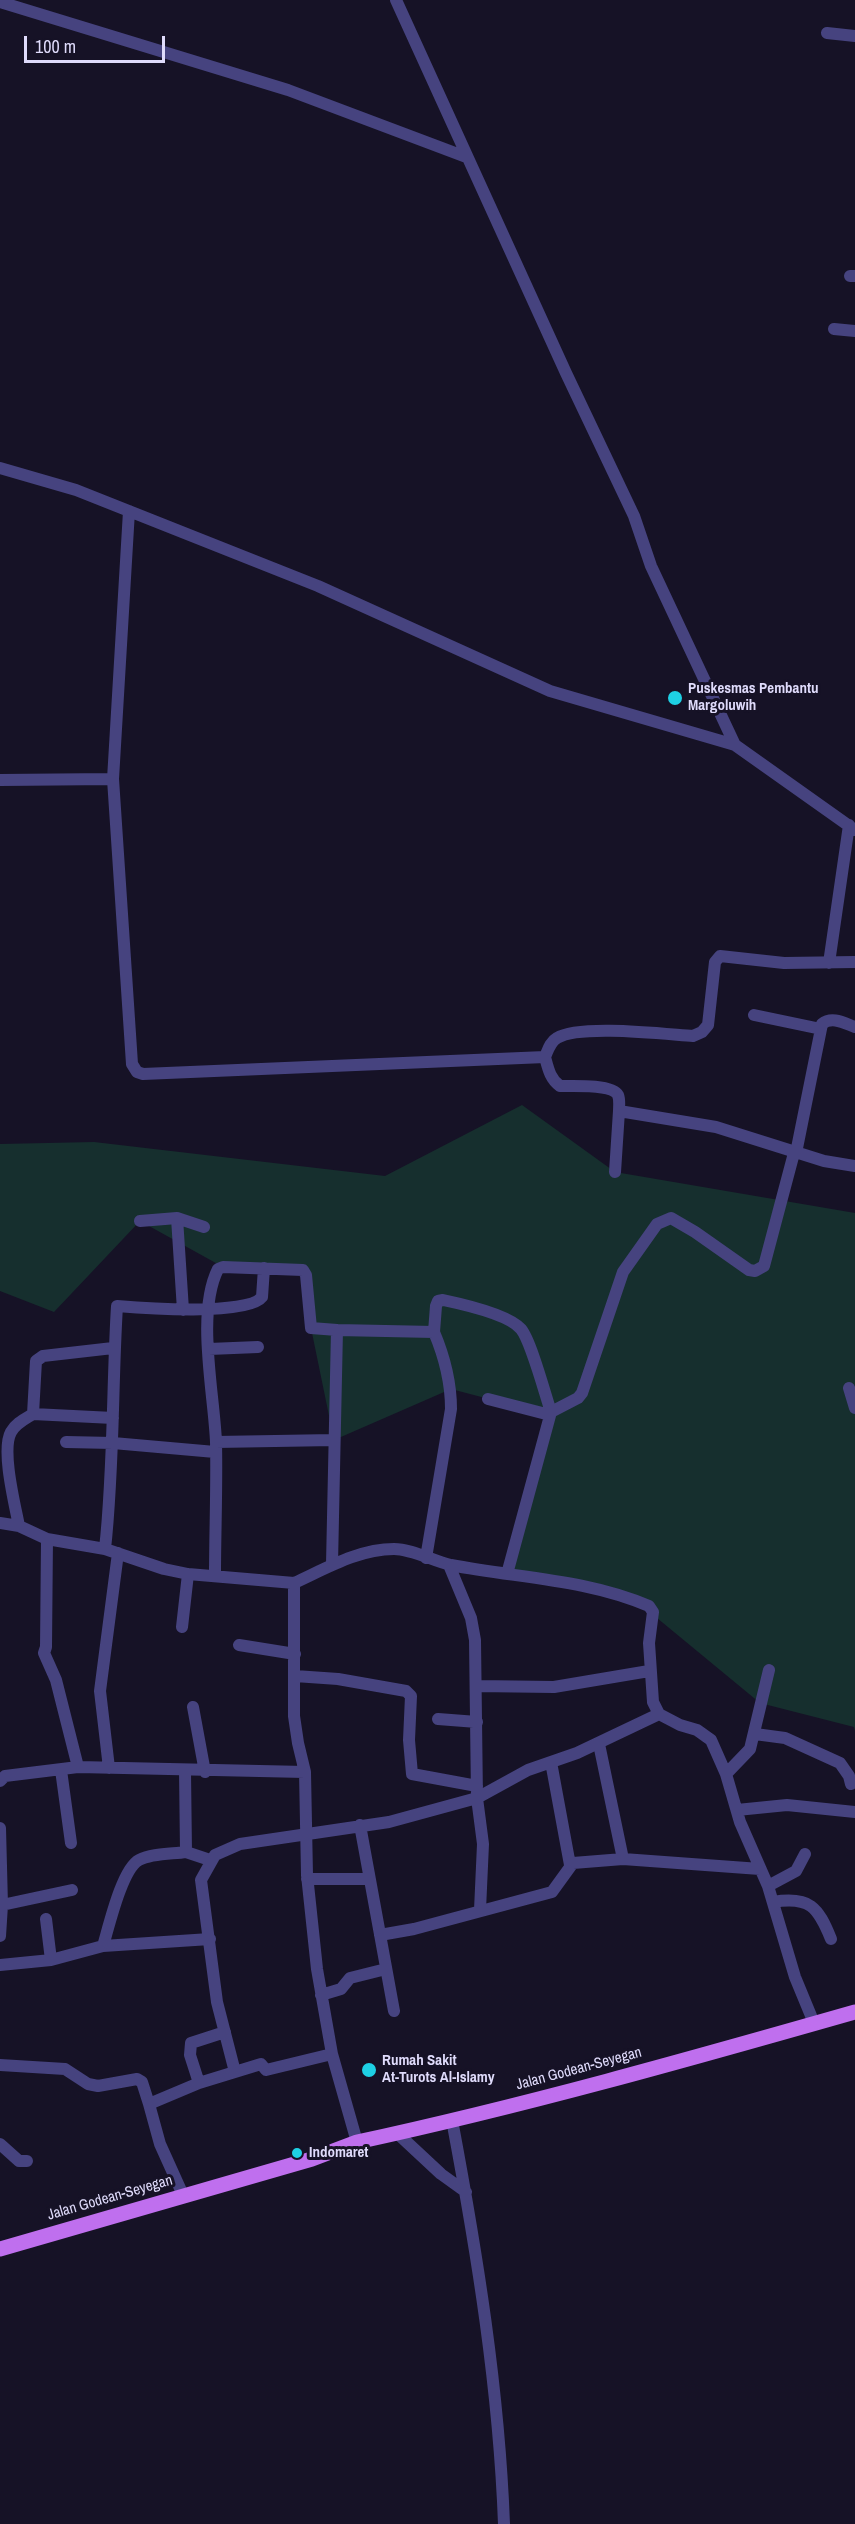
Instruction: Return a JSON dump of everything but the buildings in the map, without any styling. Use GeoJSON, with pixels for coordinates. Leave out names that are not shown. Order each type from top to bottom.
{"type":"FeatureCollection","features":[{"type":"Feature","properties":{"kind":"main road","name":"Jalan Godean-Seyegan"},"geometry":{"type":"LineString","coordinates":[[0,2249],[312,2159],[357,2142],[452,2120],[783,2034],[855,2012]]}},
{"type":"Feature","properties":{"kind":"street"},"geometry":{"type":"LineString","coordinates":[[396,0],[466,157],[634,516],[651,566],[735,745]]}},
{"type":"Feature","properties":{"kind":"street"},"geometry":{"type":"LineString","coordinates":[[0,2],[288,90],[466,157]]}},
{"type":"Feature","properties":{"kind":"street"},"geometry":{"type":"LineString","coordinates":[[827,33],[855,36]]}},
{"type":"Feature","properties":{"kind":"street"},"geometry":{"type":"LineString","coordinates":[[834,329],[855,331]]}},
{"type":"Feature","properties":{"kind":"street"},"geometry":{"type":"LineString","coordinates":[[0,468],[76,490],[318,586],[550,691],[735,745],[852,828],[829,963]]}},
{"type":"Feature","properties":{"kind":"street"},"geometry":{"type":"LineString","coordinates":[[129,511],[112,778],[132,1064],[137,1072],[143,1074],[545,1057]]}},
{"type":"Feature","properties":{"kind":"street"},"geometry":{"type":"LineString","coordinates":[[0,780],[112,778]]}},
{"type":"Feature","properties":{"kind":"street"},"geometry":{"type":"LineString","coordinates":[[615,1172],[618,1095],[613,1090],[604,1087],[560,1086],[555,1083],[549,1073],[545,1057],[552,1041],[573,1032],[693,1036],[702,1032],[708,1025],[715,962],[720,956],[784,963],[855,962]]}},
{"type":"Feature","properties":{"kind":"street"},"geometry":{"type":"LineString","coordinates":[[754,1015],[821,1029]]}},
{"type":"Feature","properties":{"kind":"street"},"geometry":{"type":"LineString","coordinates":[[488,1399],[551,1414],[578,1398],[582,1393],[623,1272],[661,1222],[671,1218],[749,1270],[755,1271],[764,1266],[795,1153],[822,1024],[829,1020],[855,1027]]}},
{"type":"Feature","properties":{"kind":"street"},"geometry":{"type":"LineString","coordinates":[[619,1111],[716,1127],[795,1153],[837,1164],[855,1166]]}},
{"type":"Feature","properties":{"kind":"street"},"geometry":{"type":"LineString","coordinates":[[140,1221],[177,1218],[204,1227]]}},
{"type":"Feature","properties":{"kind":"street"},"geometry":{"type":"LineString","coordinates":[[177,1218],[183,1310]]}},
{"type":"Feature","properties":{"kind":"street"},"geometry":{"type":"LineString","coordinates":[[105,1549],[113,1443],[113,1348],[117,1306],[183,1310],[209,1309],[259,1301],[262,1297],[264,1268]]}},
{"type":"Feature","properties":{"kind":"street"},"geometry":{"type":"LineString","coordinates":[[215,1576],[216,1447],[209,1349],[209,1309],[218,1269],[304,1270],[311,1327],[337,1330],[434,1332]]}},
{"type":"Feature","properties":{"kind":"street"},"geometry":{"type":"LineString","coordinates":[[426,1558],[451,1409],[447,1364],[434,1332],[435,1306],[438,1301],[443,1300],[515,1324],[525,1335],[551,1414],[507,1574]]}},
{"type":"Feature","properties":{"kind":"street"},"geometry":{"type":"LineString","coordinates":[[332,1564],[337,1330]]}},
{"type":"Feature","properties":{"kind":"street"},"geometry":{"type":"LineString","coordinates":[[209,1349],[258,1347]]}},
{"type":"Feature","properties":{"kind":"street"},"geometry":{"type":"LineString","coordinates":[[33,1414],[34,1376],[36,1361],[39,1357],[113,1348]]}},
{"type":"Feature","properties":{"kind":"street"},"geometry":{"type":"LineString","coordinates":[[849,1388],[855,1408]]}},
{"type":"Feature","properties":{"kind":"street"},"geometry":{"type":"LineString","coordinates":[[19,1526],[9,1466],[8,1440],[19,1422],[33,1414],[113,1418]]}},
{"type":"Feature","properties":{"kind":"street"},"geometry":{"type":"LineString","coordinates":[[66,1442],[216,1447],[334,1440]]}},
{"type":"Feature","properties":{"kind":"street"},"geometry":{"type":"LineString","coordinates":[[0,1523],[19,1526],[48,1539],[105,1549],[164,1569],[188,1574],[294,1583],[332,1564],[369,1553],[395,1549],[449,1564],[584,1584],[649,1605],[653,1612],[649,1643],[653,1702],[659,1714],[680,1725],[697,1730],[711,1740],[768,1886],[795,1977],[814,2023]]}},
{"type":"Feature","properties":{"kind":"street"},"geometry":{"type":"LineString","coordinates":[[48,1539],[44,1653],[56,1680],[78,1767]]}},
{"type":"Feature","properties":{"kind":"street"},"geometry":{"type":"LineString","coordinates":[[109,1768],[100,1691],[118,1553]]}},
{"type":"Feature","properties":{"kind":"street"},"geometry":{"type":"LineString","coordinates":[[449,1564],[471,1618],[475,1640],[477,1792],[483,1844],[480,1910]]}},
{"type":"Feature","properties":{"kind":"street"},"geometry":{"type":"LineString","coordinates":[[182,1627],[188,1574]]}},
{"type":"Feature","properties":{"kind":"street"},"geometry":{"type":"LineString","coordinates":[[294,1583],[294,1716],[305,1772],[307,1879],[321,1995],[333,2054],[357,2142]]}},
{"type":"Feature","properties":{"kind":"street"},"geometry":{"type":"LineString","coordinates":[[239,1645],[295,1654]]}},
{"type":"Feature","properties":{"kind":"street"},"geometry":{"type":"LineString","coordinates":[[726,1774],[750,1749],[769,1670]]}},
{"type":"Feature","properties":{"kind":"street"},"geometry":{"type":"LineString","coordinates":[[476,1686],[554,1687],[650,1671]]}},
{"type":"Feature","properties":{"kind":"street"},"geometry":{"type":"LineString","coordinates":[[295,1676],[338,1679],[406,1691],[411,1696],[409,1740],[412,1774],[477,1792]]}},
{"type":"Feature","properties":{"kind":"street"},"geometry":{"type":"LineString","coordinates":[[193,1707],[205,1772]]}},
{"type":"Feature","properties":{"kind":"street"},"geometry":{"type":"LineString","coordinates":[[236,2072],[214,1984],[201,1880],[210,1860],[225,1849],[240,1844],[389,1822],[477,1792],[528,1770],[599,1744],[659,1714]]}},
{"type":"Feature","properties":{"kind":"street"},"geometry":{"type":"LineString","coordinates":[[438,1719],[477,1722]]}},
{"type":"Feature","properties":{"kind":"street"},"geometry":{"type":"LineString","coordinates":[[755,1734],[785,1738],[840,1763],[849,1776],[851,1784]]}},
{"type":"Feature","properties":{"kind":"street"},"geometry":{"type":"LineString","coordinates":[[599,1744],[623,1859]]}},
{"type":"Feature","properties":{"kind":"street"},"geometry":{"type":"LineString","coordinates":[[380,1935],[414,1929],[552,1892],[559,1885],[570,1865],[551,1762]]}},
{"type":"Feature","properties":{"kind":"street"},"geometry":{"type":"LineString","coordinates":[[0,1781],[5,1776],[78,1767],[205,1772],[305,1772]]}},
{"type":"Feature","properties":{"kind":"street"},"geometry":{"type":"LineString","coordinates":[[61,1770],[71,1843]]}},
{"type":"Feature","properties":{"kind":"street"},"geometry":{"type":"LineString","coordinates":[[185,1771],[186,1852]]}},
{"type":"Feature","properties":{"kind":"street"},"geometry":{"type":"LineString","coordinates":[[737,1810],[787,1805],[855,1812]]}},
{"type":"Feature","properties":{"kind":"street"},"geometry":{"type":"LineString","coordinates":[[360,1825],[394,2011]]}},
{"type":"Feature","properties":{"kind":"street"},"geometry":{"type":"LineString","coordinates":[[0,1828],[2,1905],[0,1936]]}},
{"type":"Feature","properties":{"kind":"street"},"geometry":{"type":"LineString","coordinates":[[103,1946],[118,1897],[135,1862],[142,1858],[186,1852],[210,1860]]}},
{"type":"Feature","properties":{"kind":"street"},"geometry":{"type":"LineString","coordinates":[[768,1886],[793,1874],[800,1866],[805,1854]]}},
{"type":"Feature","properties":{"kind":"street"},"geometry":{"type":"LineString","coordinates":[[570,1865],[578,1862],[623,1859],[760,1869]]}},
{"type":"Feature","properties":{"kind":"street"},"geometry":{"type":"LineString","coordinates":[[307,1879],[369,1879]]}},
{"type":"Feature","properties":{"kind":"street"},"geometry":{"type":"LineString","coordinates":[[2,1905],[72,1890]]}},
{"type":"Feature","properties":{"kind":"street"},"geometry":{"type":"LineString","coordinates":[[773,1902],[794,1899],[812,1907],[822,1916],[831,1939]]}},
{"type":"Feature","properties":{"kind":"street"},"geometry":{"type":"LineString","coordinates":[[46,1919],[51,1960]]}},
{"type":"Feature","properties":{"kind":"street"},"geometry":{"type":"LineString","coordinates":[[0,1965],[51,1960],[103,1946],[210,1938]]}},
{"type":"Feature","properties":{"kind":"street"},"geometry":{"type":"LineString","coordinates":[[321,1995],[341,1989],[350,1978],[386,1969]]}},
{"type":"Feature","properties":{"kind":"street"},"geometry":{"type":"LineString","coordinates":[[200,2083],[190,2055],[191,2043],[225,2031]]}},
{"type":"Feature","properties":{"kind":"street"},"geometry":{"type":"LineString","coordinates":[[149,2104],[200,2083],[261,2064],[266,2070],[333,2054]]}},
{"type":"Feature","properties":{"kind":"street"},"geometry":{"type":"LineString","coordinates":[[0,2065],[65,2069],[88,2084],[98,2086],[137,2079],[142,2082],[160,2144],[183,2195]]}},
{"type":"Feature","properties":{"kind":"street"},"geometry":{"type":"LineString","coordinates":[[452,2120],[466,2192],[488,2340],[502,2469],[504,2524]]}},
{"type":"Feature","properties":{"kind":"street"},"geometry":{"type":"LineString","coordinates":[[397,2133],[441,2174],[466,2192]]}},
{"type":"Feature","properties":{"kind":"street"},"geometry":{"type":"LineString","coordinates":[[0,2144],[19,2160],[27,2161]]}},
{"type":"Feature","properties":{"kind":"green space"},"geometry":{"type":"Polygon","coordinates":[[[522,1105],[615,1172],[855,1213],[855,1731],[854,1727],[760,1703],[634,1599],[507,1574],[550,1415],[451,1389],[334,1440],[311,1328],[306,1275],[223,1267],[140,1221],[54,1312],[0,1291],[0,1144],[94,1142],[385,1176],[522,1105]]]}},
{"type":"Feature","properties":{"kind":"place","name":"Puskesmas Pembantu Margoluwih"},"geometry":{"type":"Point","coordinates":[675,698]}},
{"type":"Feature","properties":{"kind":"place","name":"Rumah Sakit At-Turots Al-Islamy"},"geometry":{"type":"Point","coordinates":[369,2070]}},
{"type":"Feature","properties":{"kind":"place","name":"Indomaret"},"geometry":{"type":"Point","coordinates":[297,2153]}}]}
